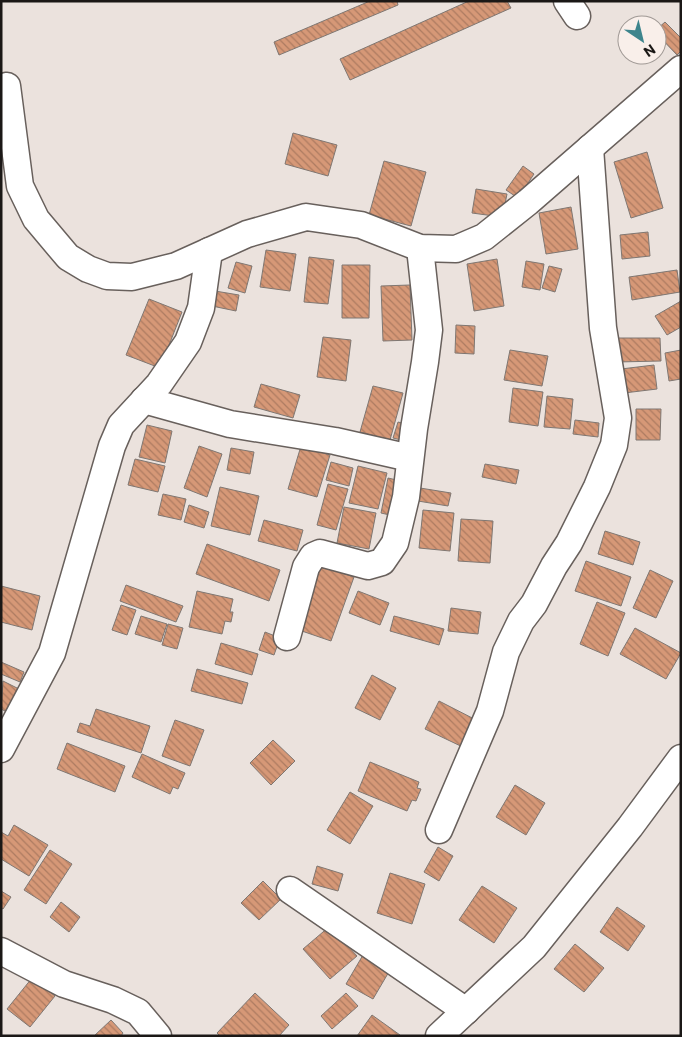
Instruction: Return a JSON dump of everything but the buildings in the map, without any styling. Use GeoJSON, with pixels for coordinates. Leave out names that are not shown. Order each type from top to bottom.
{"type":"FeatureCollection","features":[{"type":"Feature","properties":{"kind":"street"},"geometry":{"type":"LineString","coordinates":[[7,86],[20,186],[36,219],[68,257],[88,269],[107,276],[132,277],[176,266],[247,234],[306,217],[361,224],[420,248],[456,249],[484,237],[679,75]]}},
{"type":"Feature","properties":{"kind":"street"},"geometry":{"type":"LineString","coordinates":[[439,830],[490,711],[506,652],[521,620],[534,604],[554,566],[569,543],[598,487],[614,445],[618,418],[602,328],[590,148]]}},
{"type":"Feature","properties":{"kind":"street"},"geometry":{"type":"LineString","coordinates":[[288,637],[306,567],[313,556],[320,553],[368,566],[382,562],[394,543],[406,496],[428,330],[420,248]]}},
{"type":"Feature","properties":{"kind":"street"},"geometry":{"type":"LineString","coordinates":[[1,749],[52,653],[112,446],[121,425],[159,384],[188,342],[201,308],[209,252]]}},
{"type":"Feature","properties":{"kind":"street"},"geometry":{"type":"LineString","coordinates":[[144,400],[230,424],[335,441],[410,458]]}},
{"type":"Feature","properties":{"kind":"street"},"geometry":{"type":"LineString","coordinates":[[439,1036],[534,947],[630,827],[681,758]]}},
{"type":"Feature","properties":{"kind":"street"},"geometry":{"type":"LineString","coordinates":[[290,890],[466,1011]]}},
{"type":"Feature","properties":{"kind":"street"},"geometry":{"type":"LineString","coordinates":[[1,951],[64,984],[113,1000],[138,1012],[158,1036]]}}]}
